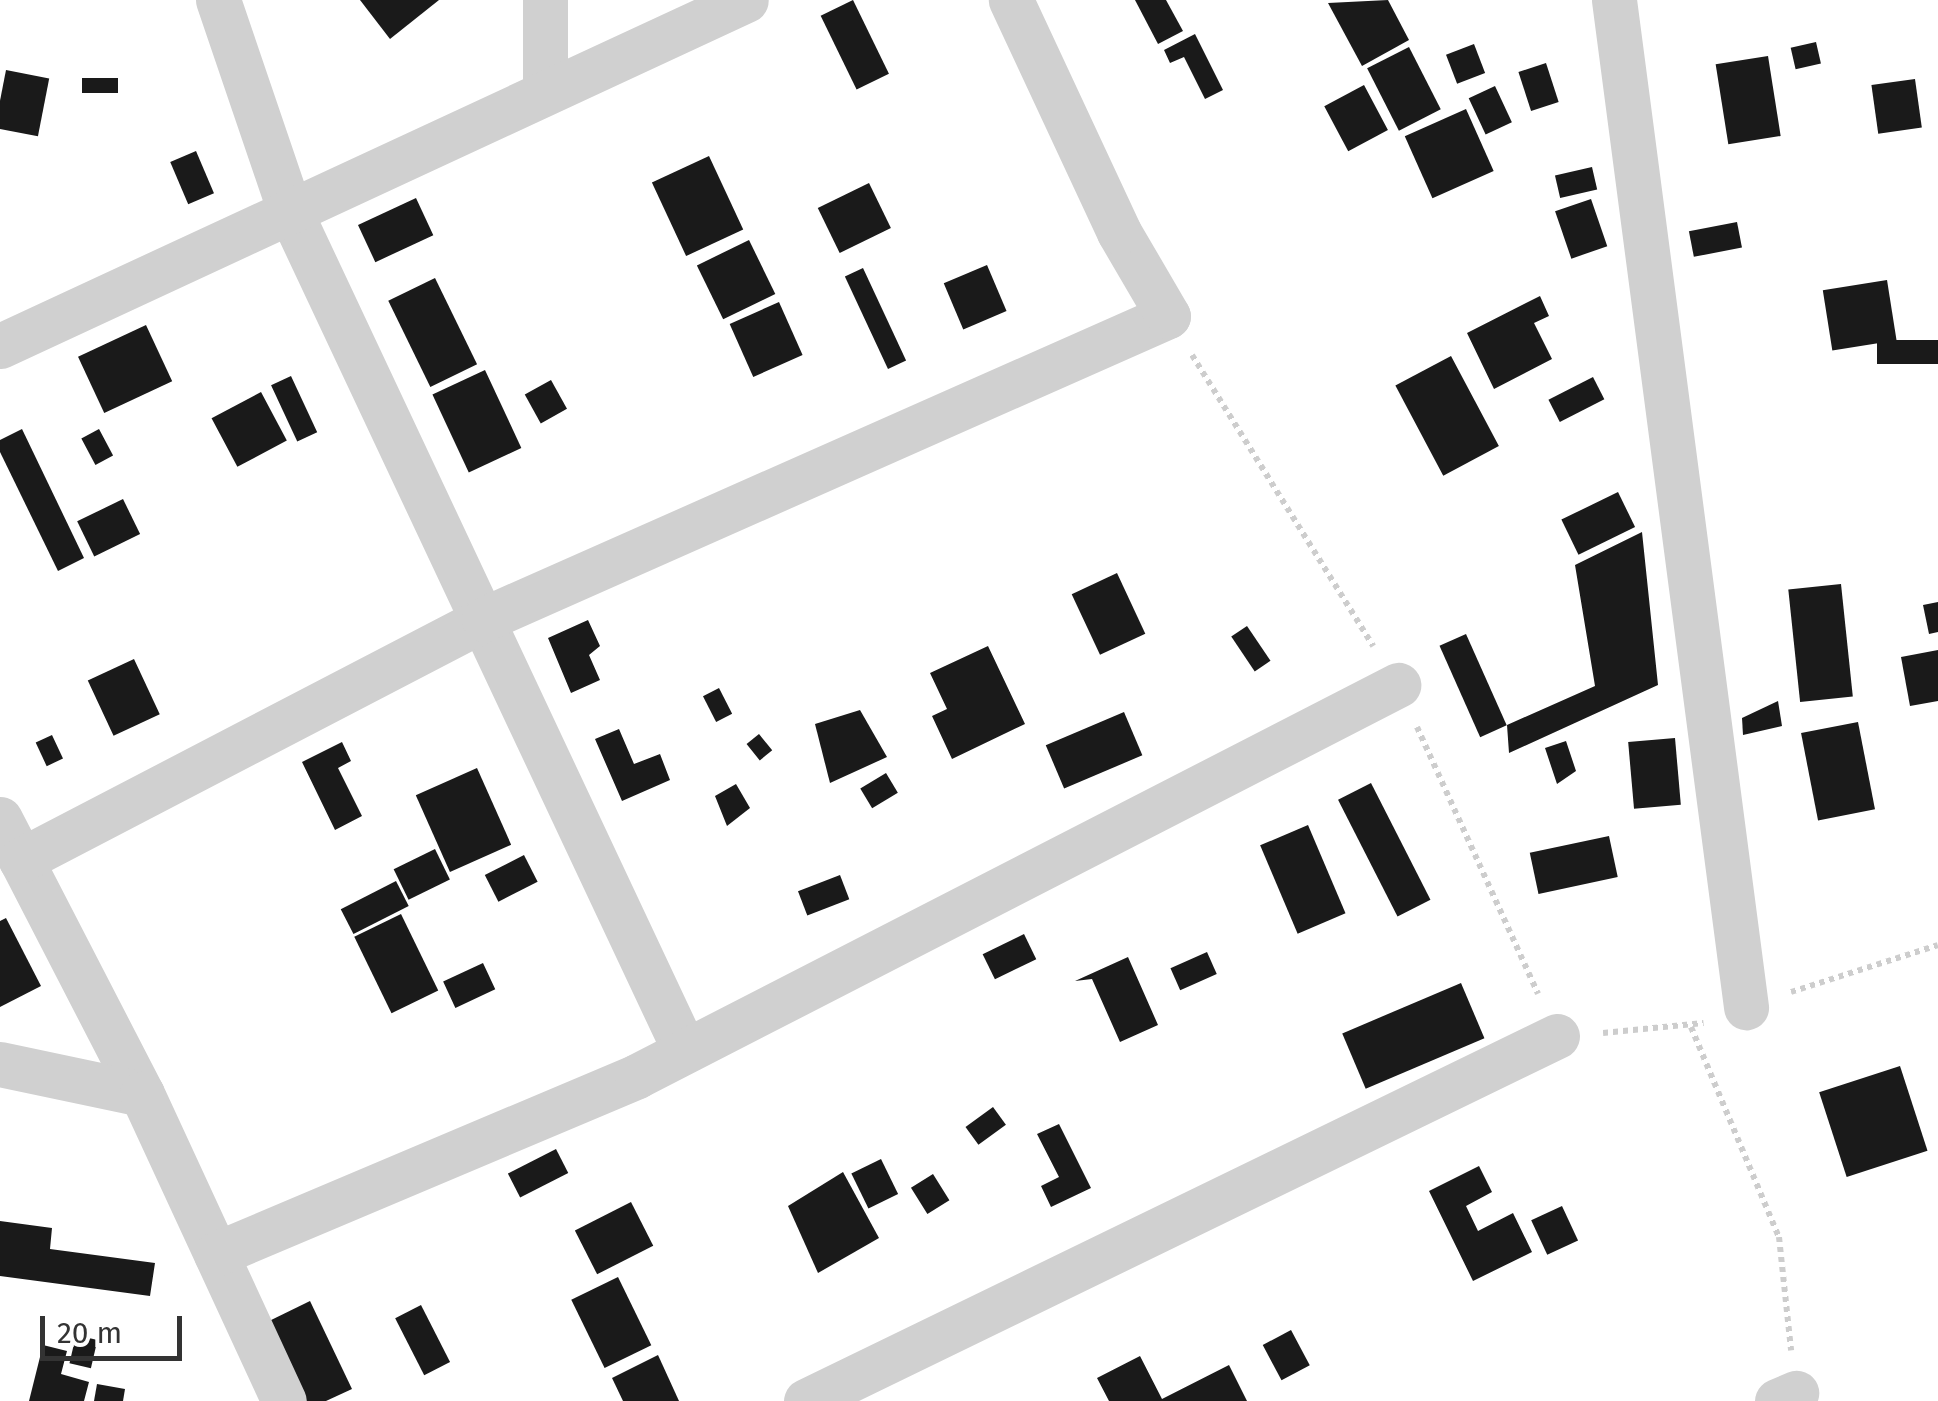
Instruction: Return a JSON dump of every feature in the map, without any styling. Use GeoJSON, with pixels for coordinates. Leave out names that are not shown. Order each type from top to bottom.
{"type":"FeatureCollection","features":[{"type":"Feature","properties":{"kind":"street"},"geometry":{"type":"LineString","coordinates":[[218,0],[289,209],[683,1046]]}},
{"type":"Feature","properties":{"kind":"street"},"geometry":{"type":"LineString","coordinates":[[545,0],[545,90]]}},
{"type":"Feature","properties":{"kind":"street"},"geometry":{"type":"LineString","coordinates":[[0,346],[746,0]]}},
{"type":"Feature","properties":{"kind":"street"},"geometry":{"type":"LineString","coordinates":[[21,860],[484,619],[1168,316],[1120,232],[1011,0]]}},
{"type":"Feature","properties":{"kind":"street"},"geometry":{"type":"LineString","coordinates":[[1614,0],[1746,1007]]}},
{"type":"Feature","properties":{"kind":"street"},"geometry":{"type":"LineString","coordinates":[[216,1254],[637,1076],[683,1046],[1398,685]]}},
{"type":"Feature","properties":{"kind":"street"},"geometry":{"type":"LineString","coordinates":[[0,819],[142,1094],[284,1401]]}},
{"type":"Feature","properties":{"kind":"street"},"geometry":{"type":"LineString","coordinates":[[806,1401],[1557,1036]]}},
{"type":"Feature","properties":{"kind":"street"},"geometry":{"type":"LineString","coordinates":[[0,1064],[142,1094]]}},
{"type":"Feature","properties":{"kind":"path"},"geometry":{"type":"LineString","coordinates":[[1168,316],[1398,685],[1557,1036],[1691,1027],[1938,944]]}},
{"type":"Feature","properties":{"kind":"path"},"geometry":{"type":"LineString","coordinates":[[1691,1027],[1779,1238],[1787,1397]]}},
{"type":"Feature","properties":{"kind":"building"},"geometry":{"type":"Polygon","coordinates":[[[360,0],[439,0],[390,39],[360,0]]]}},
{"type":"Feature","properties":{"kind":"building"},"geometry":{"type":"Polygon","coordinates":[[[853,0],[889,74],[857,89],[821,16],[853,0]]]}},
{"type":"Feature","properties":{"kind":"building"},"geometry":{"type":"Polygon","coordinates":[[[1135,0],[1166,0],[1183,31],[1158,44],[1135,0]]]}},
{"type":"Feature","properties":{"kind":"building"},"geometry":{"type":"Polygon","coordinates":[[[1388,0],[1409,40],[1362,66],[1328,3],[1388,0]]]}},
{"type":"Feature","properties":{"kind":"building"},"geometry":{"type":"Polygon","coordinates":[[[1195,34],[1223,90],[1205,99],[1184,57],[1170,63],[1164,50],[1195,34]]]}},
{"type":"Feature","properties":{"kind":"building"},"geometry":{"type":"Polygon","coordinates":[[[1816,42],[1821,63],[1796,69],[1791,48],[1816,42]]]}},
{"type":"Feature","properties":{"kind":"building"},"geometry":{"type":"Polygon","coordinates":[[[1474,44],[1485,73],[1457,84],[1446,55],[1474,44]]]}},
{"type":"Feature","properties":{"kind":"building"},"geometry":{"type":"Polygon","coordinates":[[[1409,47],[1441,109],[1399,131],[1367,68],[1409,47]]]}},
{"type":"Feature","properties":{"kind":"building"},"geometry":{"type":"Polygon","coordinates":[[[1768,56],[1781,136],[1728,144],[1716,64],[1768,56]]]}},
{"type":"Feature","properties":{"kind":"building"},"geometry":{"type":"Polygon","coordinates":[[[1546,63],[1559,102],[1531,111],[1518,72],[1546,63]]]}},
{"type":"Feature","properties":{"kind":"building"},"geometry":{"type":"Polygon","coordinates":[[[6,70],[49,78],[38,136],[0,129],[6,70]]]}},
{"type":"Feature","properties":{"kind":"building"},"geometry":{"type":"Polygon","coordinates":[[[82,78],[118,78],[118,93],[82,93],[82,78]]]}},
{"type":"Feature","properties":{"kind":"building"},"geometry":{"type":"Polygon","coordinates":[[[1915,79],[1922,128],[1878,134],[1871,85],[1915,79]]]}},
{"type":"Feature","properties":{"kind":"building"},"geometry":{"type":"Polygon","coordinates":[[[1364,85],[1388,130],[1348,151],[1324,106],[1364,85]]]}},
{"type":"Feature","properties":{"kind":"building"},"geometry":{"type":"Polygon","coordinates":[[[1495,86],[1512,122],[1486,135],[1469,98],[1495,86]]]}},
{"type":"Feature","properties":{"kind":"building"},"geometry":{"type":"Polygon","coordinates":[[[1466,109],[1494,171],[1432,198],[1405,136],[1466,109]]]}},
{"type":"Feature","properties":{"kind":"building"},"geometry":{"type":"Polygon","coordinates":[[[196,151],[214,193],[188,204],[170,162],[196,151]]]}},
{"type":"Feature","properties":{"kind":"building"},"geometry":{"type":"Polygon","coordinates":[[[709,156],[743,229],[686,256],[652,183],[709,156]]]}},
{"type":"Feature","properties":{"kind":"building"},"geometry":{"type":"Polygon","coordinates":[[[1592,167],[1597,189],[1560,198],[1555,176],[1592,167]]]}},
{"type":"Feature","properties":{"kind":"building"},"geometry":{"type":"Polygon","coordinates":[[[869,183],[891,228],[840,253],[818,208],[869,183]]]}},
{"type":"Feature","properties":{"kind":"building"},"geometry":{"type":"Polygon","coordinates":[[[416,198],[433,235],[375,262],[358,225],[416,198]]]}},
{"type":"Feature","properties":{"kind":"building"},"geometry":{"type":"Polygon","coordinates":[[[1591,199],[1607,246],[1571,259],[1555,211],[1591,199]]]}},
{"type":"Feature","properties":{"kind":"building"},"geometry":{"type":"Polygon","coordinates":[[[1737,222],[1742,248],[1694,257],[1689,231],[1737,222]]]}},
{"type":"Feature","properties":{"kind":"building"},"geometry":{"type":"Polygon","coordinates":[[[749,240],[775,294],[723,319],[697,265],[749,240]]]}},
{"type":"Feature","properties":{"kind":"building"},"geometry":{"type":"Polygon","coordinates":[[[987,265],[1007,311],[963,329],[944,283],[987,265]]]}},
{"type":"Feature","properties":{"kind":"building"},"geometry":{"type":"Polygon","coordinates":[[[863,268],[906,360],[888,369],[845,276],[863,268]]]}},
{"type":"Feature","properties":{"kind":"building"},"geometry":{"type":"Polygon","coordinates":[[[435,278],[477,364],[430,387],[388,301],[435,278]]]}},
{"type":"Feature","properties":{"kind":"building"},"geometry":{"type":"Polygon","coordinates":[[[1887,280],[1897,340],[1832,350],[1823,290],[1887,280]]]}},
{"type":"Feature","properties":{"kind":"building"},"geometry":{"type":"Polygon","coordinates":[[[1540,296],[1549,316],[1534,323],[1552,359],[1494,389],[1467,333],[1540,296]]]}},
{"type":"Feature","properties":{"kind":"building"},"geometry":{"type":"Polygon","coordinates":[[[779,302],[803,355],[753,377],[730,324],[779,302]]]}},
{"type":"Feature","properties":{"kind":"building"},"geometry":{"type":"Polygon","coordinates":[[[146,325],[172,381],[104,413],[78,357],[146,325]]]}},
{"type":"Feature","properties":{"kind":"building"},"geometry":{"type":"Polygon","coordinates":[[[1877,340],[1938,340],[1938,364],[1877,364],[1877,340]]]}},
{"type":"Feature","properties":{"kind":"building"},"geometry":{"type":"Polygon","coordinates":[[[1451,356],[1499,446],[1443,476],[1395,386],[1451,356]]]}},
{"type":"Feature","properties":{"kind":"building"},"geometry":{"type":"Polygon","coordinates":[[[485,370],[521,448],[469,472],[432,395],[485,370]]]}},
{"type":"Feature","properties":{"kind":"building"},"geometry":{"type":"Polygon","coordinates":[[[291,376],[317,432],[297,441],[271,385],[291,376]]]}},
{"type":"Feature","properties":{"kind":"building"},"geometry":{"type":"Polygon","coordinates":[[[1593,377],[1604,399],[1560,422],[1548,400],[1593,377]]]}},
{"type":"Feature","properties":{"kind":"building"},"geometry":{"type":"Polygon","coordinates":[[[551,380],[567,409],[541,423],[525,395],[551,380]]]}},
{"type":"Feature","properties":{"kind":"building"},"geometry":{"type":"Polygon","coordinates":[[[261,392],[287,441],[237,467],[212,418],[261,392]]]}},
{"type":"Feature","properties":{"kind":"building"},"geometry":{"type":"Polygon","coordinates":[[[22,429],[84,558],[58,571],[0,452],[0,440],[22,429]]]}},
{"type":"Feature","properties":{"kind":"building"},"geometry":{"type":"Polygon","coordinates":[[[99,429],[113,455],[95,465],[81,438],[99,429]]]}},
{"type":"Feature","properties":{"kind":"building"},"geometry":{"type":"Polygon","coordinates":[[[1618,492],[1635,527],[1578,555],[1561,520],[1618,492]]]}},
{"type":"Feature","properties":{"kind":"building"},"geometry":{"type":"Polygon","coordinates":[[[123,499],[140,534],[94,556],[77,521],[123,499]]]}},
{"type":"Feature","properties":{"kind":"building"},"geometry":{"type":"Polygon","coordinates":[[[1642,532],[1658,685],[1509,753],[1507,725],[1595,686],[1575,565],[1642,532]]]}},
{"type":"Feature","properties":{"kind":"building"},"geometry":{"type":"Polygon","coordinates":[[[1117,573],[1145,634],[1100,655],[1072,594],[1117,573]]]}},
{"type":"Feature","properties":{"kind":"building"},"geometry":{"type":"Polygon","coordinates":[[[1841,584],[1853,696],[1800,702],[1788,590],[1841,584]]]}},
{"type":"Feature","properties":{"kind":"building"},"geometry":{"type":"Polygon","coordinates":[[[1938,602],[1938,632],[1929,634],[1923,605],[1938,602]]]}},
{"type":"Feature","properties":{"kind":"building"},"geometry":{"type":"Polygon","coordinates":[[[588,620],[600,646],[589,655],[600,680],[571,693],[548,638],[588,620]]]}},
{"type":"Feature","properties":{"kind":"building"},"geometry":{"type":"Polygon","coordinates":[[[1247,626],[1270,661],[1255,671],[1231,637],[1247,626]]]}},
{"type":"Feature","properties":{"kind":"building"},"geometry":{"type":"Polygon","coordinates":[[[1466,634],[1507,725],[1480,737],[1440,646],[1466,634]]]}},
{"type":"Feature","properties":{"kind":"building"},"geometry":{"type":"Polygon","coordinates":[[[988,646],[1025,724],[952,759],[932,716],[947,709],[930,673],[988,646]]]}},
{"type":"Feature","properties":{"kind":"building"},"geometry":{"type":"Polygon","coordinates":[[[1938,650],[1938,701],[1910,706],[1901,657],[1938,650]]]}},
{"type":"Feature","properties":{"kind":"building"},"geometry":{"type":"Polygon","coordinates":[[[134,659],[160,714],[114,736],[88,681],[134,659]]]}},
{"type":"Feature","properties":{"kind":"building"},"geometry":{"type":"Polygon","coordinates":[[[719,688],[732,714],[716,722],[703,696],[719,688]]]}},
{"type":"Feature","properties":{"kind":"building"},"geometry":{"type":"Polygon","coordinates":[[[1778,701],[1782,726],[1743,735],[1742,718],[1778,701]]]}},
{"type":"Feature","properties":{"kind":"building"},"geometry":{"type":"Polygon","coordinates":[[[860,710],[887,757],[830,783],[815,724],[860,710]]]}},
{"type":"Feature","properties":{"kind":"building"},"geometry":{"type":"Polygon","coordinates":[[[1124,712],[1142,755],[1064,788],[1046,745],[1124,712]]]}},
{"type":"Feature","properties":{"kind":"building"},"geometry":{"type":"Polygon","coordinates":[[[1858,722],[1875,809],[1818,820],[1801,733],[1858,722]]]}},
{"type":"Feature","properties":{"kind":"building"},"geometry":{"type":"Polygon","coordinates":[[[619,729],[634,764],[660,754],[670,780],[622,801],[595,739],[619,729]]]}},
{"type":"Feature","properties":{"kind":"building"},"geometry":{"type":"Polygon","coordinates":[[[759,734],[772,750],[760,760],[747,744],[759,734]]]}},
{"type":"Feature","properties":{"kind":"building"},"geometry":{"type":"Polygon","coordinates":[[[52,735],[63,759],[47,766],[36,743],[52,735]]]}},
{"type":"Feature","properties":{"kind":"building"},"geometry":{"type":"Polygon","coordinates":[[[1675,738],[1681,805],[1634,809],[1628,742],[1675,738]]]}},
{"type":"Feature","properties":{"kind":"building"},"geometry":{"type":"Polygon","coordinates":[[[1566,741],[1576,771],[1557,784],[1545,748],[1566,741]]]}},
{"type":"Feature","properties":{"kind":"building"},"geometry":{"type":"Polygon","coordinates":[[[342,742],[351,761],[338,768],[362,816],[335,830],[302,762],[342,742]]]}},
{"type":"Feature","properties":{"kind":"building"},"geometry":{"type":"Polygon","coordinates":[[[477,768],[511,845],[450,872],[416,795],[477,768]]]}},
{"type":"Feature","properties":{"kind":"building"},"geometry":{"type":"Polygon","coordinates":[[[886,773],[898,793],[872,808],[860,788],[886,773]]]}},
{"type":"Feature","properties":{"kind":"building"},"geometry":{"type":"Polygon","coordinates":[[[1371,783],[1430,900],[1398,917],[1338,800],[1371,783]]]}},
{"type":"Feature","properties":{"kind":"building"},"geometry":{"type":"Polygon","coordinates":[[[736,784],[750,808],[727,826],[715,796],[736,784]]]}},
{"type":"Feature","properties":{"kind":"building"},"geometry":{"type":"Polygon","coordinates":[[[1308,825],[1346,913],[1298,934],[1260,845],[1308,825]]]}},
{"type":"Feature","properties":{"kind":"building"},"geometry":{"type":"Polygon","coordinates":[[[1609,836],[1618,877],[1539,894],[1530,853],[1609,836]]]}},
{"type":"Feature","properties":{"kind":"building"},"geometry":{"type":"Polygon","coordinates":[[[435,849],[450,880],[409,900],[394,869],[435,849]]]}},
{"type":"Feature","properties":{"kind":"building"},"geometry":{"type":"Polygon","coordinates":[[[524,855],[538,882],[498,902],[485,875],[524,855]]]}},
{"type":"Feature","properties":{"kind":"building"},"geometry":{"type":"Polygon","coordinates":[[[840,875],[849,899],[807,915],[798,891],[840,875]]]}},
{"type":"Feature","properties":{"kind":"building"},"geometry":{"type":"Polygon","coordinates":[[[396,881],[409,906],[353,934],[341,909],[396,881]]]}},
{"type":"Feature","properties":{"kind":"building"},"geometry":{"type":"Polygon","coordinates":[[[401,914],[438,990],[392,1013],[354,937],[401,914]]]}},
{"type":"Feature","properties":{"kind":"building"},"geometry":{"type":"Polygon","coordinates":[[[6,918],[41,986],[0,1007],[0,921],[6,918]]]}},
{"type":"Feature","properties":{"kind":"building"},"geometry":{"type":"Polygon","coordinates":[[[1024,934],[1036,959],[995,979],[983,954],[1024,934]]]}},
{"type":"Feature","properties":{"kind":"building"},"geometry":{"type":"Polygon","coordinates":[[[1207,952],[1217,974],[1180,990],[1170,968],[1207,952]]]}},
{"type":"Feature","properties":{"kind":"building"},"geometry":{"type":"Polygon","coordinates":[[[1128,957],[1158,1025],[1120,1042],[1092,979],[1075,981],[1128,957]]]}},
{"type":"Feature","properties":{"kind":"building"},"geometry":{"type":"Polygon","coordinates":[[[483,963],[495,989],[455,1008],[443,982],[483,963]]]}},
{"type":"Feature","properties":{"kind":"building"},"geometry":{"type":"Polygon","coordinates":[[[1461,983],[1484,1038],[1366,1089],[1342,1033],[1461,983]]]}},
{"type":"Feature","properties":{"kind":"building"},"geometry":{"type":"Polygon","coordinates":[[[1900,1066],[1928,1151],[1847,1177],[1819,1092],[1900,1066]]]}},
{"type":"Feature","properties":{"kind":"building"},"geometry":{"type":"Polygon","coordinates":[[[993,1107],[1006,1125],[978,1145],[965,1127],[993,1107]]]}},
{"type":"Feature","properties":{"kind":"building"},"geometry":{"type":"Polygon","coordinates":[[[1059,1124],[1091,1188],[1051,1207],[1041,1186],[1059,1177],[1037,1134],[1059,1124]]]}},
{"type":"Feature","properties":{"kind":"building"},"geometry":{"type":"Polygon","coordinates":[[[556,1149],[568,1173],[520,1198],[508,1174],[556,1149]]]}},
{"type":"Feature","properties":{"kind":"building"},"geometry":{"type":"Polygon","coordinates":[[[881,1159],[898,1194],[868,1209],[851,1173],[881,1159]]]}},
{"type":"Feature","properties":{"kind":"building"},"geometry":{"type":"Polygon","coordinates":[[[1479,1166],[1492,1192],[1466,1206],[1478,1231],[1513,1213],[1532,1252],[1473,1281],[1429,1191],[1479,1166]]]}},
{"type":"Feature","properties":{"kind":"building"},"geometry":{"type":"Polygon","coordinates":[[[843,1172],[879,1238],[818,1273],[788,1206],[843,1172]]]}},
{"type":"Feature","properties":{"kind":"building"},"geometry":{"type":"Polygon","coordinates":[[[933,1174],[949,1200],[927,1214],[911,1188],[933,1174]]]}},
{"type":"Feature","properties":{"kind":"building"},"geometry":{"type":"Polygon","coordinates":[[[631,1202],[653,1246],[597,1274],[575,1231],[631,1202]]]}},
{"type":"Feature","properties":{"kind":"building"},"geometry":{"type":"Polygon","coordinates":[[[1562,1206],[1578,1240],[1547,1255],[1531,1220],[1562,1206]]]}},
{"type":"Feature","properties":{"kind":"building"},"geometry":{"type":"Polygon","coordinates":[[[0,1221],[52,1228],[50,1249],[155,1263],[150,1296],[0,1276],[0,1221]]]}},
{"type":"Feature","properties":{"kind":"building"},"geometry":{"type":"Polygon","coordinates":[[[618,1277],[651,1345],[605,1368],[571,1300],[618,1277]]]}},
{"type":"Feature","properties":{"kind":"building"},"geometry":{"type":"Polygon","coordinates":[[[310,1301],[352,1389],[326,1401],[302,1401],[265,1323],[310,1301]]]}},
{"type":"Feature","properties":{"kind":"building"},"geometry":{"type":"Polygon","coordinates":[[[421,1305],[450,1362],[424,1375],[395,1318],[421,1305]]]}},
{"type":"Feature","properties":{"kind":"building"},"geometry":{"type":"Polygon","coordinates":[[[1291,1330],[1310,1365],[1282,1380],[1263,1345],[1291,1330]]]}},
{"type":"Feature","properties":{"kind":"building"},"geometry":{"type":"Polygon","coordinates":[[[76,1335],[97,1340],[91,1368],[69,1363],[76,1335]]]}},
{"type":"Feature","properties":{"kind":"building"},"geometry":{"type":"Polygon","coordinates":[[[43,1345],[67,1351],[61,1374],[89,1382],[84,1401],[29,1401],[43,1345]]]}},
{"type":"Feature","properties":{"kind":"building"},"geometry":{"type":"Polygon","coordinates":[[[658,1355],[679,1401],[623,1401],[612,1378],[658,1355]]]}},
{"type":"Feature","properties":{"kind":"building"},"geometry":{"type":"Polygon","coordinates":[[[1140,1356],[1162,1399],[1229,1365],[1247,1401],[1109,1401],[1097,1378],[1140,1356]]]}},
{"type":"Feature","properties":{"kind":"building"},"geometry":{"type":"Polygon","coordinates":[[[97,1384],[125,1389],[123,1401],[94,1401],[97,1384]]]}}]}
